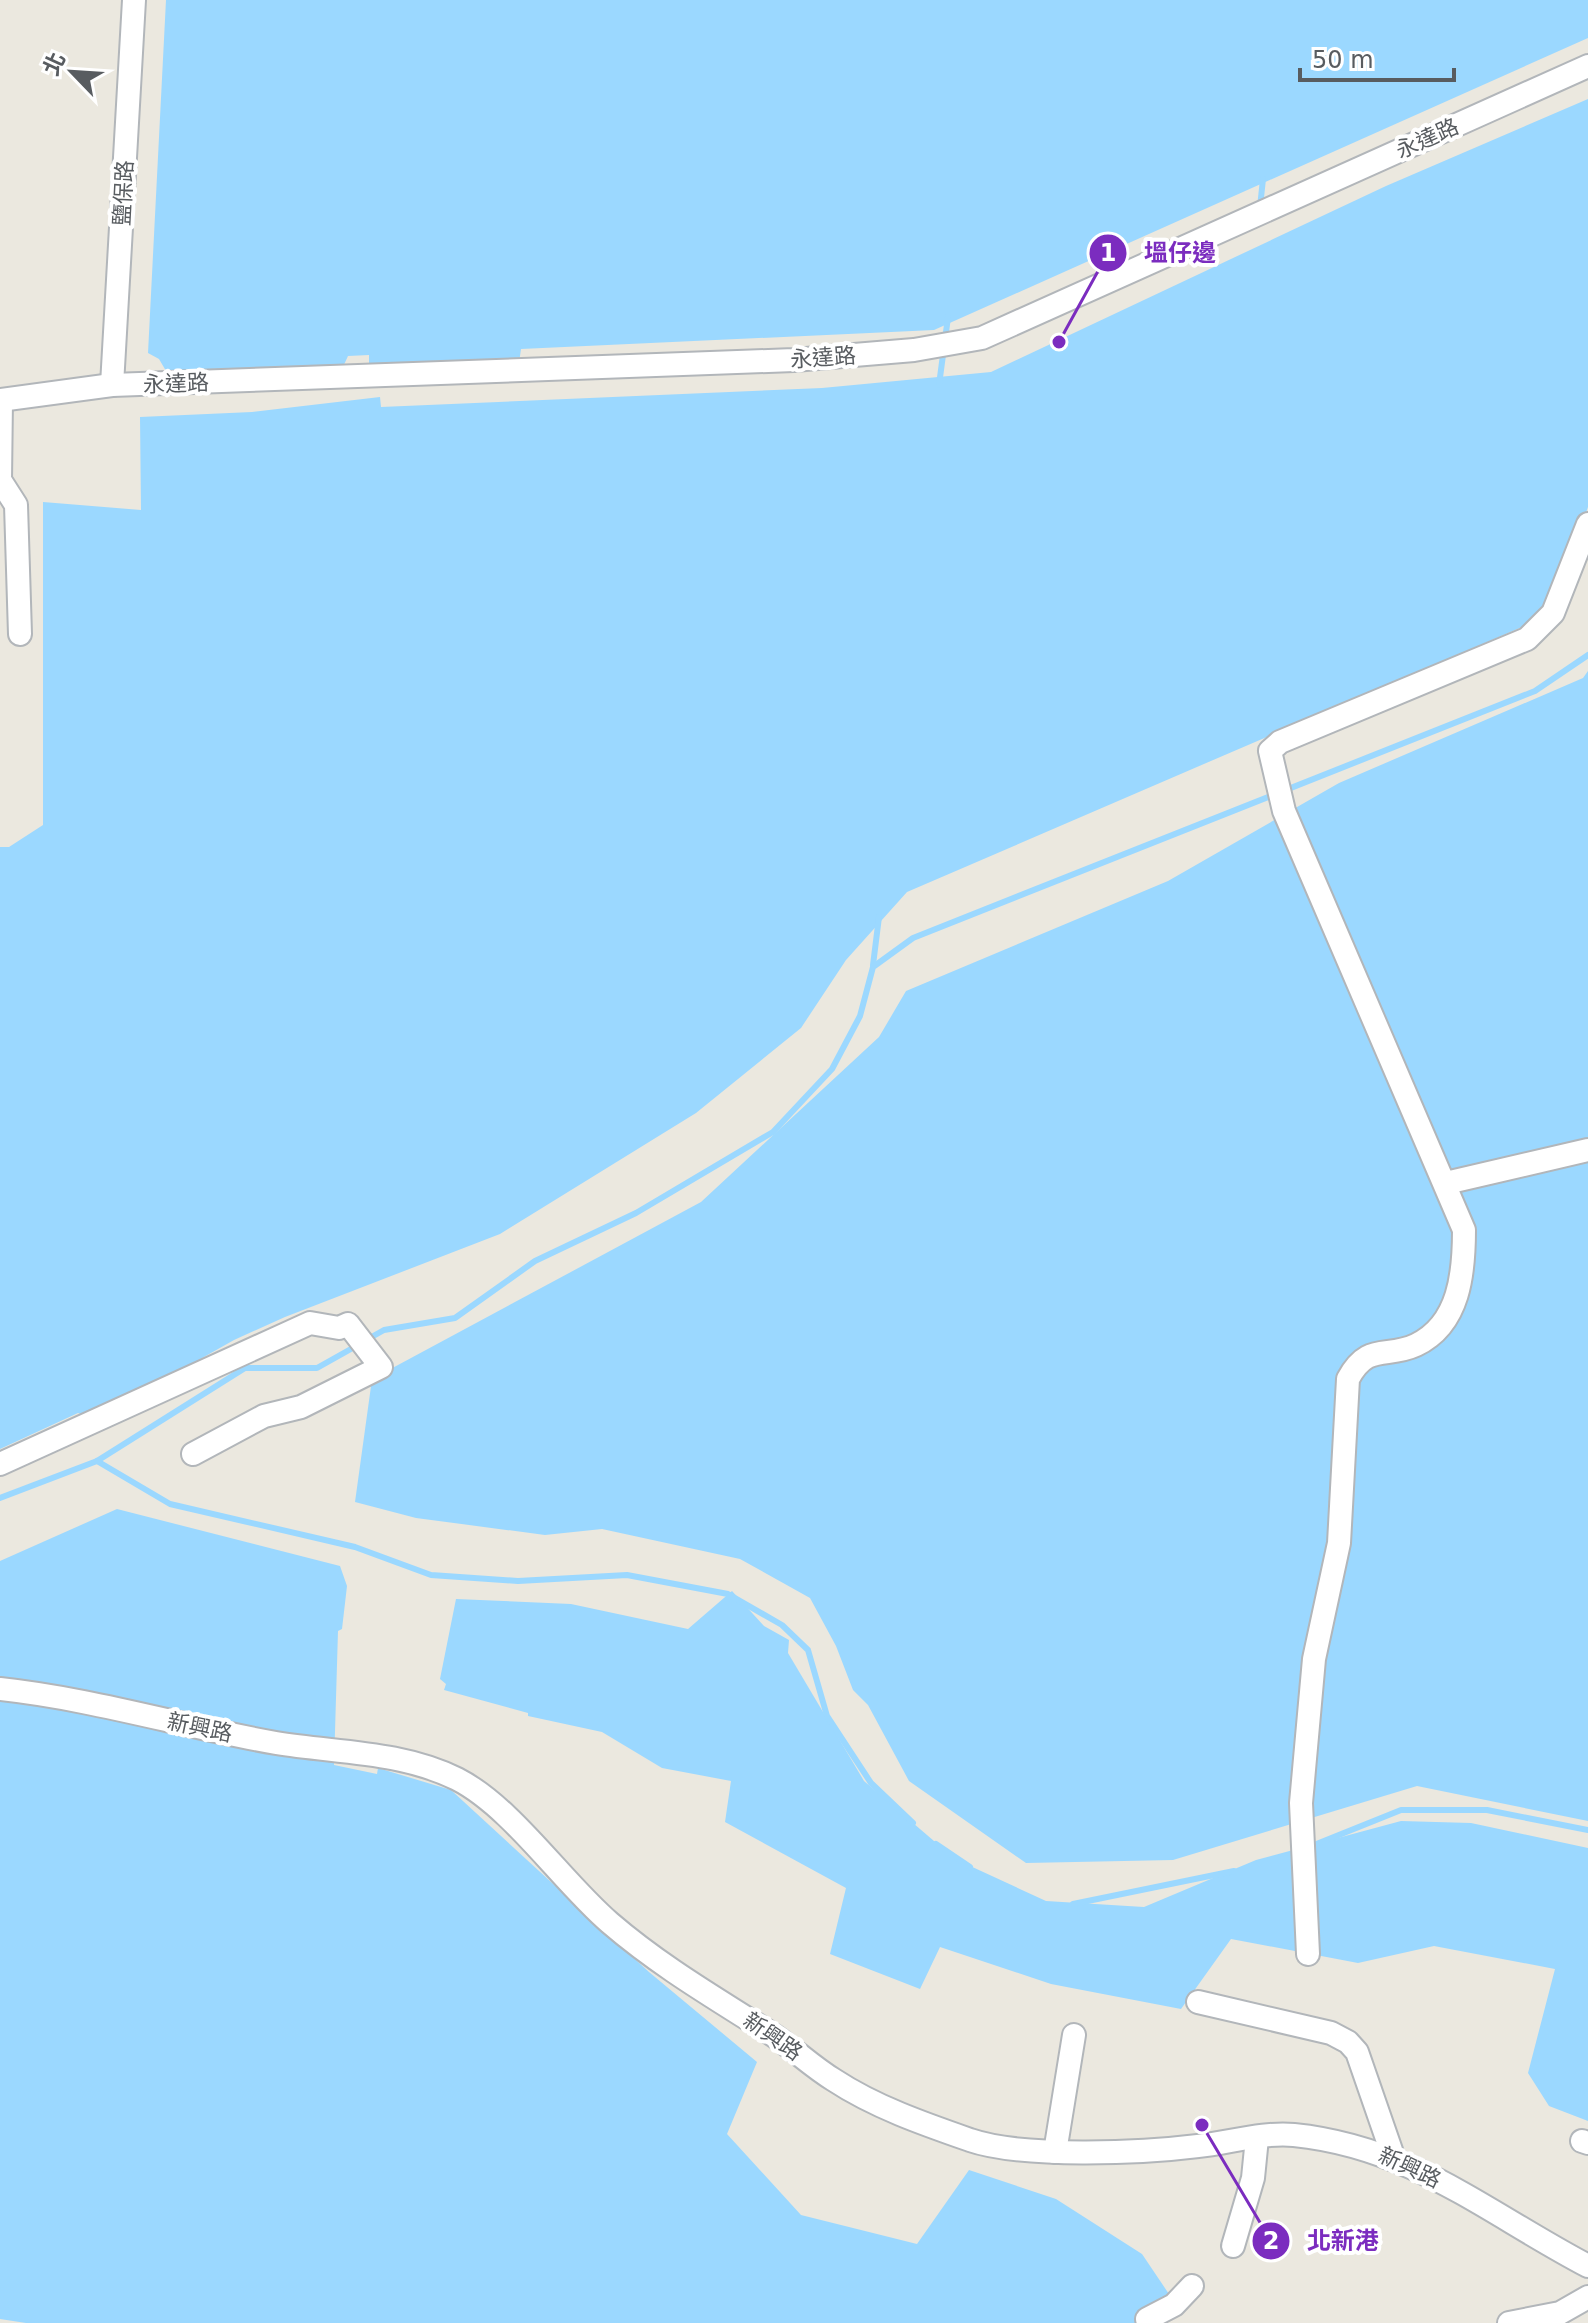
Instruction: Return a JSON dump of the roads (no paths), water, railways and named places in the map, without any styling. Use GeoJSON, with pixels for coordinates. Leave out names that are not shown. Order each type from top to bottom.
{"type":"FeatureCollection","features":[{"type":"Feature","properties":{"kind":"street","name":"鹽保路"},"geometry":{"type":"LineString","coordinates":[[112,385],[134,0]]}},
{"type":"Feature","properties":{"kind":"street","name":"永達路"},"geometry":{"type":"LineString","coordinates":[[0,400],[112,385],[794,360],[914,350],[982,338],[1588,66]]}},
{"type":"Feature","properties":{"kind":"street"},"geometry":{"type":"LineString","coordinates":[[0,400],[0,480],[8,505],[20,634]]}},
{"type":"Feature","properties":{"kind":"street"},"geometry":{"type":"LineString","coordinates":[[1308,1954],[1301,1803],[1314,1659],[1339,1543],[1348,1379],[1357,1362],[1369,1354],[1415,1345],[1430,1335],[1447,1316],[1458,1296],[1464,1268],[1464,1230],[1284,811],[1270,751],[1280,742],[1527,639],[1553,613],[1588,524]]}},
{"type":"Feature","properties":{"kind":"street"},"geometry":{"type":"LineString","coordinates":[[1446,1183],[1588,1150]]}},
{"type":"Feature","properties":{"kind":"street"},"geometry":{"type":"LineString","coordinates":[[0,1464],[310,1323],[339,1328],[348,1324],[381,1367],[301,1407],[264,1416],[193,1454]]}},
{"type":"Feature","properties":{"kind":"street","name":"新興路"},"geometry":{"type":"LineString","coordinates":[[0,1689],[280,1744],[350,1749],[431,1769],[460,1780],[489,1802],[608,1922],[665,1966],[779,2038],[831,2078],[869,2101],[975,2142],[1055,2152],[1193,2147],[1288,2134],[1366,2147],[1393,2156],[1466,2193],[1529,2235],[1588,2266]]}},
{"type":"Feature","properties":{"kind":"street"},"geometry":{"type":"LineString","coordinates":[[1198,2002],[1331,2033],[1348,2042],[1357,2052],[1393,2156]]}},
{"type":"Feature","properties":{"kind":"street"},"geometry":{"type":"LineString","coordinates":[[1055,2152],[1074,2035]]}},
{"type":"Feature","properties":{"kind":"street"},"geometry":{"type":"LineString","coordinates":[[1233,2246],[1253,2178],[1257,2138]]}},
{"type":"Feature","properties":{"kind":"street"},"geometry":{"type":"LineString","coordinates":[[1148,2323],[1147,2319],[1174,2305],[1192,2286]]}},
{"type":"Feature","properties":{"kind":"street"},"geometry":{"type":"LineString","coordinates":[[1509,2323],[1560,2313],[1588,2297]]}},
{"type":"Feature","properties":{"kind":"water"},"geometry":{"type":"Polygon","coordinates":[[[166,0],[1588,0],[1588,38],[934,330],[521,349],[519,363],[369,369],[369,355],[348,356],[342,369],[169,376],[159,359],[148,353],[166,0]]]}},
{"type":"Feature","properties":{"kind":"water"},"geometry":{"type":"Polygon","coordinates":[[[1588,99],[1588,507],[1561,582],[1531,623],[907,892],[846,960],[801,1028],[696,1113],[500,1234],[285,1317],[234,1340],[94,1419],[78,1413],[0,1449],[0,847],[9,847],[43,825],[43,502],[141,510],[140,417],[252,412],[380,397],[381,407],[822,388],[991,372],[1386,186],[1588,99]]]}},
{"type":"Feature","properties":{"kind":"water"},"geometry":{"type":"Polygon","coordinates":[[[1588,671],[1588,1821],[1417,1786],[1173,1860],[1026,1863],[909,1781],[868,1705],[853,1690],[836,1646],[810,1598],[740,1559],[602,1529],[545,1535],[416,1518],[355,1502],[372,1379],[701,1202],[879,1037],[906,991],[1168,881],[1339,783],[1583,678],[1588,671]]]}},
{"type":"Feature","properties":{"kind":"water"},"geometry":{"type":"Polygon","coordinates":[[[117,1509],[340,1566],[347,1586],[342,1629],[338,1631],[334,1765],[377,1774],[378,1768],[451,1790],[649,1972],[757,2062],[727,2134],[801,2215],[917,2244],[969,2170],[1056,2199],[1142,2254],[1173,2300],[1160,2323],[26,2323],[0,2319],[0,1561],[117,1509]]]}},
{"type":"Feature","properties":{"kind":"water"},"geometry":{"type":"Polygon","coordinates":[[[732,1591],[764,1626],[789,1640],[788,1653],[864,1781],[955,1859],[1046,1901],[1144,1907],[1256,1860],[1401,1821],[1471,1823],[1588,1848],[1588,2121],[1549,2106],[1528,2073],[1555,1969],[1434,1946],[1358,1963],[1231,1939],[1181,2009],[1051,1984],[940,1947],[920,1989],[830,1954],[846,1888],[725,1822],[731,1781],[662,1768],[602,1732],[528,1716],[528,1713],[444,1690],[446,1684],[440,1679],[456,1599],[571,1604],[688,1629],[732,1591]]]}},
{"type":"Feature","properties":{"kind":"waterway"},"geometry":{"type":"LineString","coordinates":[[1260,207],[1263,179]]}},
{"type":"Feature","properties":{"kind":"waterway"},"geometry":{"type":"LineString","coordinates":[[939,385],[948,317]]}},
{"type":"Feature","properties":{"kind":"waterway"},"geometry":{"type":"LineString","coordinates":[[368,1339],[384,1330],[455,1318],[535,1261],[636,1213],[773,1132],[832,1069],[860,1016],[873,967],[913,938],[1535,691],[1588,655]]}},
{"type":"Feature","properties":{"kind":"waterway"},"geometry":{"type":"LineString","coordinates":[[873,965],[879,917]]}},
{"type":"Feature","properties":{"kind":"waterway"},"geometry":{"type":"LineString","coordinates":[[0,1498],[97,1461],[245,1368],[317,1368],[358,1345]]}},
{"type":"Feature","properties":{"kind":"waterway"},"geometry":{"type":"LineString","coordinates":[[97,1461],[170,1504],[355,1547],[431,1575],[518,1581],[627,1575],[728,1594],[782,1625],[808,1650],[827,1716],[871,1783],[913,1823]]}},
{"type":"Feature","properties":{"kind":"waterway"},"geometry":{"type":"LineString","coordinates":[[1309,1847],[1401,1810],[1487,1810],[1588,1830]]}},
{"type":"Feature","properties":{"kind":"waterway"},"geometry":{"type":"LineString","coordinates":[[936,1844],[970,1867]]}},
{"type":"Feature","properties":{"kind":"waterway"},"geometry":{"type":"LineString","coordinates":[[1073,1904],[1234,1871]]}},
{"type":"Feature","properties":{"kind":"place","name":"塭仔邊"},"geometry":{"type":"Point","coordinates":[1059,342]}},
{"type":"Feature","properties":{"kind":"place","name":"北新港"},"geometry":{"type":"Point","coordinates":[1202,2125]}}]}
